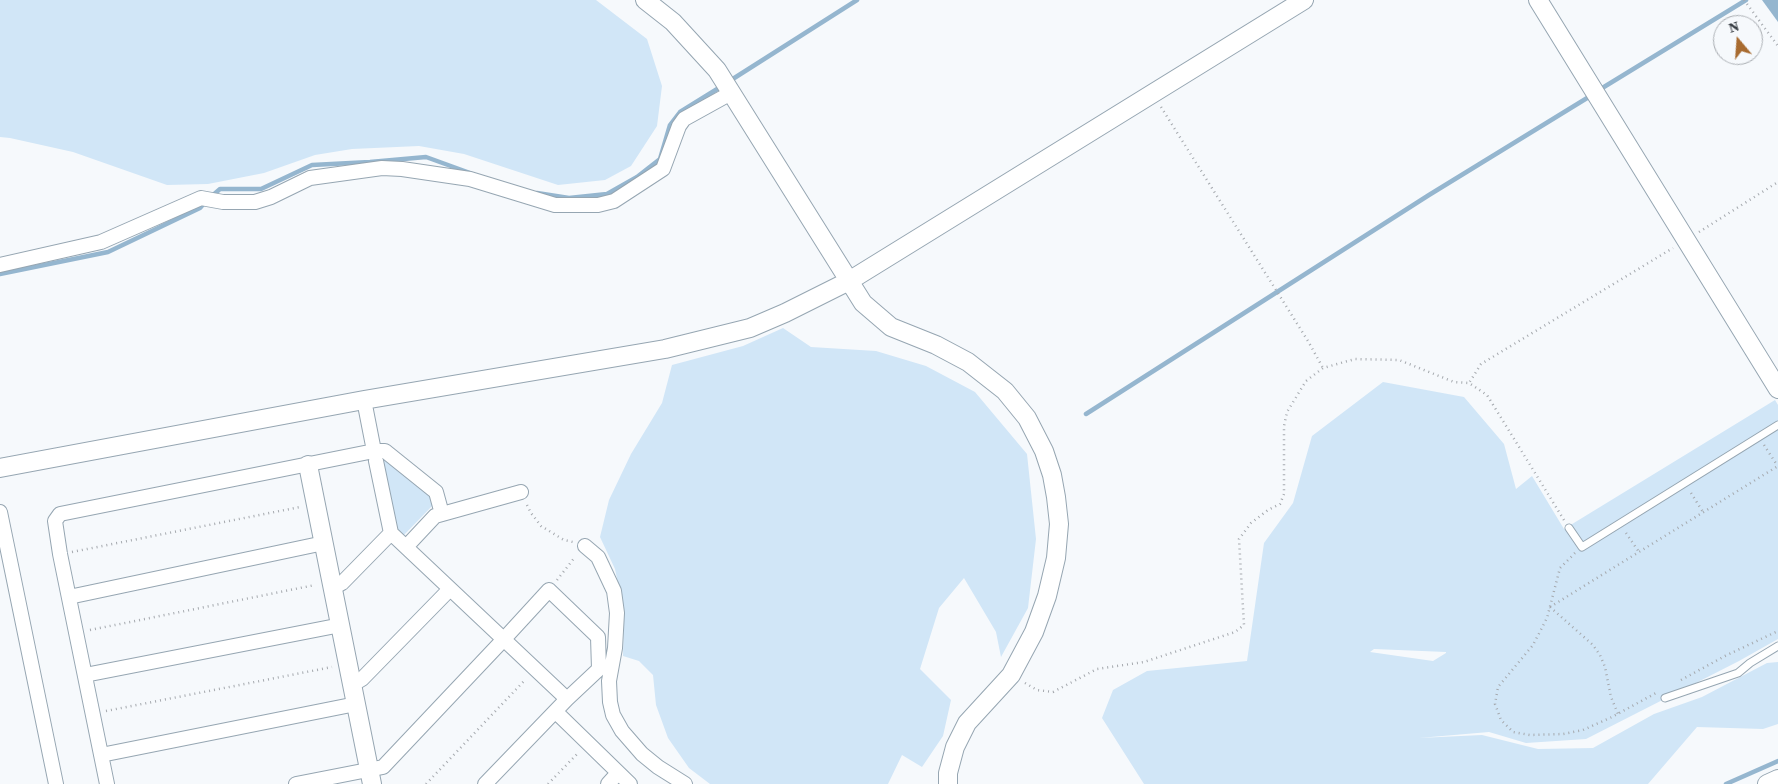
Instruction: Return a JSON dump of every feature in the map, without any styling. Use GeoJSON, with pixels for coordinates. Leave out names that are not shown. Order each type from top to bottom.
{"type":"FeatureCollection","features":[{"type":"Feature","properties":{"kind":"street"},"geometry":{"type":"LineString","coordinates":[[644,0],[673,22],[727,86],[863,303],[891,327],[936,345],[968,362],[1005,391],[1027,418],[1044,451],[1052,475],[1058,524],[1056,558],[1047,596],[1034,632],[1011,675],[967,722],[955,747],[948,772],[948,784]]}},
{"type":"Feature","properties":{"kind":"street"},"geometry":{"type":"LineString","coordinates":[[0,468],[364,400],[664,348],[750,328],[849,281],[1304,0]]}},
{"type":"Feature","properties":{"kind":"street"},"geometry":{"type":"LineString","coordinates":[[1538,0],[1778,389]]}},
{"type":"Feature","properties":{"kind":"street"},"geometry":{"type":"LineString","coordinates":[[0,265],[101,242],[201,198],[223,202],[255,202],[271,197],[310,178],[382,168],[470,179],[555,205],[598,205],[614,201],[663,169],[678,126],[684,119],[727,86]]}},
{"type":"Feature","properties":{"kind":"street"},"geometry":{"type":"LineString","coordinates":[[364,400],[391,533],[567,699]]}},
{"type":"Feature","properties":{"kind":"street"},"geometry":{"type":"LineString","coordinates":[[107,784],[60,554],[55,521],[60,514],[308,465],[375,456],[385,451],[436,492],[442,514]]}},
{"type":"Feature","properties":{"kind":"street"},"geometry":{"type":"LineString","coordinates":[[308,465],[324,543],[327,586],[341,625],[371,777]]}},
{"type":"Feature","properties":{"kind":"street"},"geometry":{"type":"LineString","coordinates":[[406,547],[435,516],[521,492]]}},
{"type":"Feature","properties":{"kind":"street"},"geometry":{"type":"LineString","coordinates":[[0,512],[56,784]]}},
{"type":"Feature","properties":{"kind":"street"},"geometry":{"type":"LineString","coordinates":[[327,586],[342,583],[391,533]]}},
{"type":"Feature","properties":{"kind":"street"},"geometry":{"type":"LineString","coordinates":[[69,597],[324,543]]}},
{"type":"Feature","properties":{"kind":"street"},"geometry":{"type":"LineString","coordinates":[[585,546],[598,557],[614,591],[618,614],[615,648],[609,680],[610,702],[613,715],[622,730],[642,754],[658,767],[685,784]]}},
{"type":"Feature","properties":{"kind":"street"},"geometry":{"type":"LineString","coordinates":[[352,685],[362,679],[450,589]]}},
{"type":"Feature","properties":{"kind":"street"},"geometry":{"type":"LineString","coordinates":[[296,784],[371,777],[383,767],[549,590],[598,638],[599,669],[567,699],[485,784]]}},
{"type":"Feature","properties":{"kind":"street"},"geometry":{"type":"LineString","coordinates":[[85,675],[341,625]]}},
{"type":"Feature","properties":{"kind":"street"},"geometry":{"type":"LineString","coordinates":[[101,755],[356,704]]}},
{"type":"Feature","properties":{"kind":"street"},"geometry":{"type":"LineString","coordinates":[[556,712],[630,784]]}},
{"type":"Feature","properties":{"kind":"street"},"geometry":{"type":"LineString","coordinates":[[608,784],[618,773]]}},
{"type":"Feature","properties":{"kind":"street"},"geometry":{"type":"LineString","coordinates":[[1767,784],[1778,779]]}},
{"type":"Feature","properties":{"kind":"lane"},"geometry":{"type":"LineString","coordinates":[[1569,528],[1582,547],[1778,425]]}},
{"type":"Feature","properties":{"kind":"lane"},"geometry":{"type":"LineString","coordinates":[[1665,698],[1738,673],[1778,646]]}},
{"type":"Feature","properties":{"kind":"path"},"geometry":{"type":"LineString","coordinates":[[1744,0],[1778,46]]}},
{"type":"Feature","properties":{"kind":"path"},"geometry":{"type":"LineString","coordinates":[[1152,94],[1308,341],[1323,368]]}},
{"type":"Feature","properties":{"kind":"path"},"geometry":{"type":"LineString","coordinates":[[1469,383],[1482,364],[1778,182]]}},
{"type":"Feature","properties":{"kind":"path"},"geometry":{"type":"LineString","coordinates":[[1011,675],[1037,690],[1053,692],[1097,669],[1144,662],[1235,632],[1244,625],[1239,539],[1252,523],[1268,510],[1280,504],[1284,494],[1284,426],[1287,412],[1306,382],[1323,368],[1355,359],[1400,360],[1454,382],[1469,383],[1487,395],[1569,528]]}},
{"type":"Feature","properties":{"kind":"path"},"geometry":{"type":"LineString","coordinates":[[1550,607],[1778,466],[1759,437]]}},
{"type":"Feature","properties":{"kind":"path"},"geometry":{"type":"LineString","coordinates":[[1685,483],[1703,512]]}},
{"type":"Feature","properties":{"kind":"path"},"geometry":{"type":"LineString","coordinates":[[521,492],[531,513],[541,526],[564,540],[585,546],[549,590]]}},
{"type":"Feature","properties":{"kind":"path"},"geometry":{"type":"LineString","coordinates":[[60,554],[306,506]]}},
{"type":"Feature","properties":{"kind":"path"},"geometry":{"type":"LineString","coordinates":[[1620,523],[1638,552]]}},
{"type":"Feature","properties":{"kind":"path"},"geometry":{"type":"LineString","coordinates":[[1582,547],[1560,568],[1547,618],[1533,645],[1498,687],[1495,704],[1501,720],[1513,732],[1530,735],[1563,734],[1583,730],[1659,692]]}},
{"type":"Feature","properties":{"kind":"path"},"geometry":{"type":"LineString","coordinates":[[77,633],[327,586]]}},
{"type":"Feature","properties":{"kind":"path"},"geometry":{"type":"LineString","coordinates":[[1550,607],[1593,645],[1600,655],[1618,714]]}},
{"type":"Feature","properties":{"kind":"path"},"geometry":{"type":"LineString","coordinates":[[1676,683],[1778,630]]}},
{"type":"Feature","properties":{"kind":"path"},"geometry":{"type":"LineString","coordinates":[[93,713],[338,666]]}},
{"type":"Feature","properties":{"kind":"path"},"geometry":{"type":"LineString","coordinates":[[426,784],[536,669]]}},
{"type":"Feature","properties":{"kind":"path"},"geometry":{"type":"LineString","coordinates":[[548,784],[587,743]]}},
{"type":"Feature","properties":{"kind":"shaded area"},"geometry":{"type":"Polygon","coordinates":[[[0,0],[596,0],[647,39],[662,86],[657,126],[631,166],[605,180],[558,185],[464,154],[419,146],[352,149],[315,155],[264,173],[208,184],[167,185],[73,152],[0,137],[0,0]]]}},
{"type":"Feature","properties":{"kind":"shaded area"},"geometry":{"type":"Polygon","coordinates":[[[1762,0],[1778,0],[1778,22],[1762,0]]]}},
{"type":"Feature","properties":{"kind":"shaded area"},"geometry":{"type":"Polygon","coordinates":[[[783,328],[811,347],[876,351],[926,366],[975,392],[1027,454],[1036,539],[1028,608],[1001,657],[996,632],[964,578],[939,608],[920,669],[951,700],[943,736],[922,767],[902,755],[888,784],[710,784],[689,768],[668,738],[656,705],[653,675],[639,661],[623,656],[624,612],[615,569],[600,537],[609,500],[631,454],[662,403],[672,365],[743,346],[783,328]]]}},
{"type":"Feature","properties":{"kind":"shaded area"},"geometry":{"type":"Polygon","coordinates":[[[1383,382],[1464,397],[1504,444],[1516,489],[1532,476],[1564,529],[1775,400],[1778,405],[1778,639],[1586,739],[1526,743],[1489,732],[1419,738],[1482,735],[1538,749],[1593,748],[1654,714],[1702,697],[1767,663],[1778,662],[1778,724],[1763,729],[1697,727],[1648,784],[1144,784],[1102,718],[1113,690],[1147,671],[1247,661],[1264,543],[1293,503],[1312,436],[1383,382]],[[1374,649],[1370,652],[1433,661],[1446,652],[1374,649]]]}},
{"type":"Feature","properties":{"kind":"shaded area"},"geometry":{"type":"Polygon","coordinates":[[[386,457],[431,494],[433,505],[404,535],[397,529],[382,458],[386,457]]]}},
{"type":"Feature","properties":{"kind":"waterway"},"geometry":{"type":"LineString","coordinates":[[728,82],[857,0]]}},
{"type":"Feature","properties":{"kind":"waterway"},"geometry":{"type":"LineString","coordinates":[[1599,90],[1746,0]]}},
{"type":"Feature","properties":{"kind":"waterway"},"geometry":{"type":"LineString","coordinates":[[537,193],[569,198],[607,194],[637,177],[660,159],[670,125],[680,112],[722,86]]}},
{"type":"Feature","properties":{"kind":"waterway"},"geometry":{"type":"LineString","coordinates":[[1086,414],[1429,195],[1592,95]]}},
{"type":"Feature","properties":{"kind":"waterway"},"geometry":{"type":"LineString","coordinates":[[212,196],[220,189],[261,189],[312,165],[426,157],[470,173]]}},
{"type":"Feature","properties":{"kind":"waterway"},"geometry":{"type":"LineString","coordinates":[[0,274],[108,252],[200,208],[206,201]]}},
{"type":"Feature","properties":{"kind":"waterway"},"geometry":{"type":"LineString","coordinates":[[1726,784],[1778,761]]}}]}
